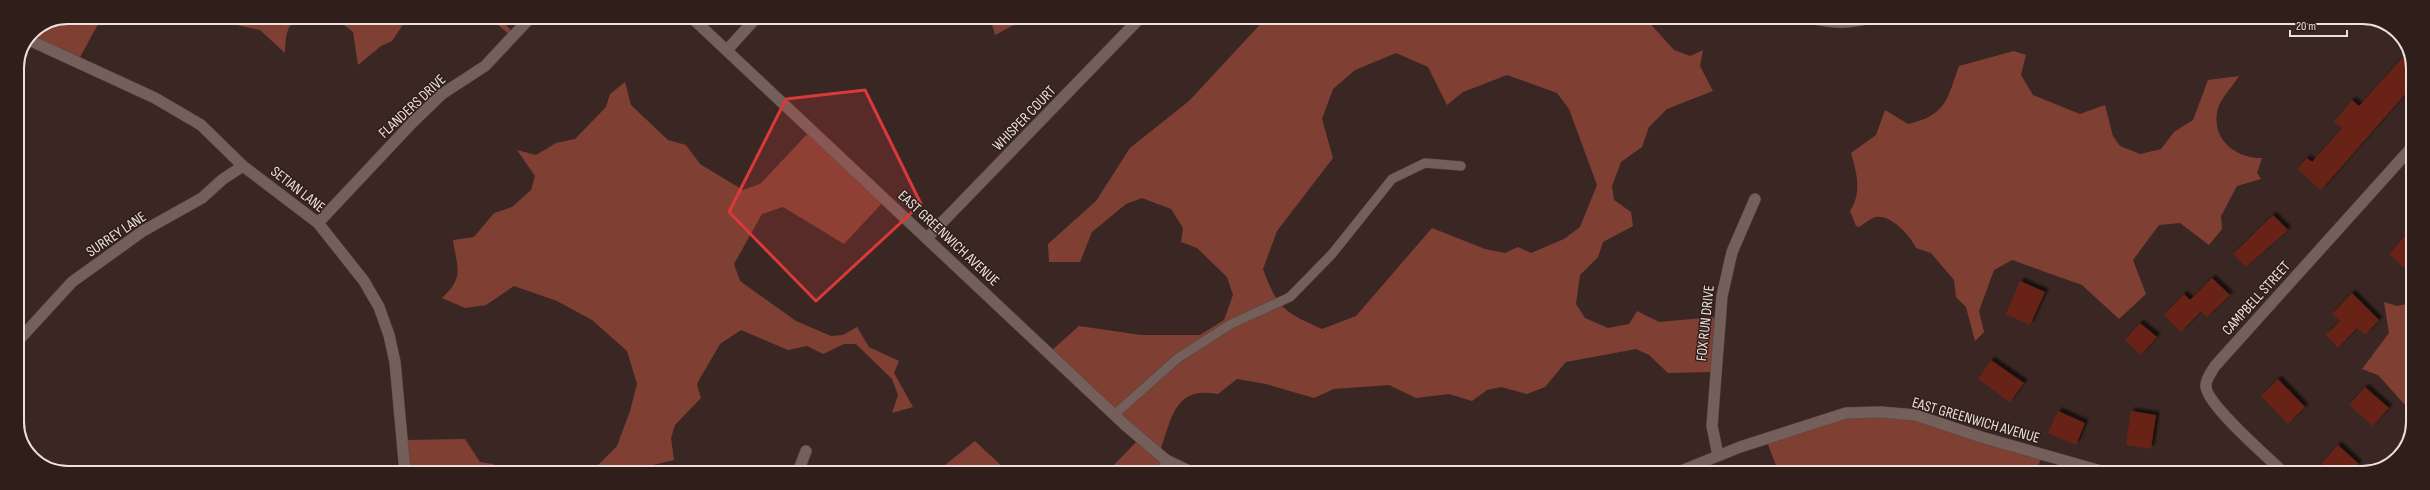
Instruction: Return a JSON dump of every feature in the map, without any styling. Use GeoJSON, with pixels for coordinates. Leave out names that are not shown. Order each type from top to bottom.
{"type":"FeatureCollection","features":[{"type":"Feature","properties":{"kind":"street","name":"FLANDERS DRIVE"},"geometry":{"type":"LineString","coordinates":[[318,223],[437,99],[462,79],[485,66],[524,24]]}},
{"type":"Feature","properties":{"kind":"street","name":"EAST GREENWICH AVENUE"},"geometry":{"type":"LineString","coordinates":[[699,24],[1114,414],[1166,460],[1180,466]]}},
{"type":"Feature","properties":{"kind":"street"},"geometry":{"type":"LineString","coordinates":[[728,50],[751,24]]}},
{"type":"Feature","properties":{"kind":"street","name":"WHISPER COURT"},"geometry":{"type":"LineString","coordinates":[[927,238],[1134,24]]}},
{"type":"Feature","properties":{"kind":"street","name":"SETIAN LANE"},"geometry":{"type":"LineString","coordinates":[[33,42],[155,98],[202,125],[243,166],[318,223],[364,281],[379,307],[389,335],[395,362],[404,466]]}},
{"type":"Feature","properties":{"kind":"street","name":"CAMPBELL STREET"},"geometry":{"type":"LineString","coordinates":[[2277,466],[2228,420],[2207,393],[2206,384],[2215,366],[2406,154]]}},
{"type":"Feature","properties":{"kind":"street","name":"SURREY LANE"},"geometry":{"type":"LineString","coordinates":[[24,334],[72,282],[144,231],[202,198],[223,179],[243,166]]}},
{"type":"Feature","properties":{"kind":"street","name":"FOX RUN DRIVE"},"geometry":{"type":"LineString","coordinates":[[1718,455],[1712,426],[1722,296],[1732,252],[1755,198]]}},
{"type":"Feature","properties":{"kind":"street","name":"EAST GREENWICH AVENUE"},"geometry":{"type":"LineString","coordinates":[[1692,466],[1718,455],[1846,414],[1881,412],[1915,416],[1981,437],[2083,466]]}},
{"type":"Feature","properties":{"kind":"street"},"geometry":{"type":"LineString","coordinates":[[800,466],[806,451]]}},
{"type":"Feature","properties":{"kind":"street"},"geometry":{"type":"LineString","coordinates":[[1166,460],[1166,466]]}},
{"type":"Feature","properties":{"kind":"lane"},"geometry":{"type":"LineString","coordinates":[[1114,414],[1178,358],[1230,324],[1290,297],[1332,254],[1392,179],[1425,163],[1461,166]]}},
{"type":"Feature","properties":{"kind":"highlighted area"},"geometry":{"type":"Polygon","coordinates":[[[865,90],[921,204],[816,301],[729,212],[786,99],[865,90]]]}},
{"type":"Feature","properties":{"kind":"shaded area"},"geometry":{"type":"Polygon","coordinates":[[[68,24],[99,24],[78,61],[34,41],[44,31],[51,27],[68,24]]]}},
{"type":"Feature","properties":{"kind":"shaded area"},"geometry":{"type":"Polygon","coordinates":[[[232,24],[292,24],[286,37],[285,53],[260,30],[232,24]]]}},
{"type":"Feature","properties":{"kind":"shaded area"},"geometry":{"type":"Polygon","coordinates":[[[343,24],[403,24],[392,41],[381,46],[358,65],[353,32],[343,24]]]}},
{"type":"Feature","properties":{"kind":"shaded area"},"geometry":{"type":"Polygon","coordinates":[[[497,24],[505,24],[516,36],[512,37],[497,24]]]}},
{"type":"Feature","properties":{"kind":"shaded area"},"geometry":{"type":"Polygon","coordinates":[[[992,24],[1016,24],[995,35],[992,24]]]}},
{"type":"Feature","properties":{"kind":"shaded area"},"geometry":{"type":"Polygon","coordinates":[[[1260,24],[1650,24],[1674,50],[1690,56],[1703,50],[1700,66],[1713,91],[1667,109],[1649,127],[1642,147],[1621,162],[1612,186],[1614,200],[1631,212],[1633,226],[1603,242],[1598,257],[1580,275],[1576,304],[1585,318],[1608,328],[1629,324],[1637,311],[1659,322],[1713,317],[1715,319],[1713,372],[1668,373],[1649,355],[1636,349],[1566,362],[1545,387],[1527,394],[1501,387],[1487,390],[1472,401],[1449,394],[1416,398],[1389,385],[1334,389],[1314,398],[1266,384],[1237,379],[1218,394],[1203,393],[1192,395],[1183,400],[1177,407],[1172,416],[1160,451],[1183,466],[1113,466],[1140,438],[1051,351],[1079,326],[1141,335],[1200,335],[1224,320],[1233,295],[1227,277],[1197,248],[1181,242],[1183,228],[1171,209],[1142,198],[1126,204],[1092,232],[1080,262],[1049,262],[1048,244],[1096,201],[1130,148],[1189,101],[1260,24]],[[1396,53],[1355,70],[1333,89],[1322,119],[1333,158],[1277,231],[1263,269],[1273,293],[1284,308],[1299,318],[1322,329],[1356,316],[1432,228],[1485,249],[1505,253],[1518,247],[1531,253],[1564,239],[1580,227],[1597,185],[1569,109],[1557,93],[1507,75],[1463,92],[1447,105],[1428,67],[1396,53]]]}},
{"type":"Feature","properties":{"kind":"shaded area"},"geometry":{"type":"Polygon","coordinates":[[[2014,51],[2026,55],[2021,75],[2033,95],[2080,114],[2105,105],[2113,136],[2120,146],[2140,154],[2161,149],[2174,132],[2193,120],[2208,80],[2239,76],[2224,96],[2218,108],[2216,119],[2221,137],[2226,144],[2242,154],[2262,158],[2257,173],[2261,179],[2237,186],[2221,216],[2222,229],[2209,245],[2180,223],[2159,225],[2133,260],[2146,294],[2119,319],[2082,285],[2012,260],[1994,270],[1979,311],[1984,332],[1975,341],[1966,307],[1956,297],[1954,280],[1931,253],[1916,248],[1905,232],[1888,219],[1876,217],[1859,227],[1856,226],[1850,211],[1854,204],[1857,190],[1855,168],[1851,153],[1876,135],[1885,110],[1908,124],[1931,116],[1944,104],[1959,66],[2014,51]]]}},
{"type":"Feature","properties":{"kind":"shaded area"},"geometry":{"type":"Polygon","coordinates":[[[625,82],[631,105],[668,140],[686,145],[700,164],[743,190],[760,184],[812,129],[886,199],[844,244],[783,207],[762,214],[734,264],[740,281],[796,321],[831,336],[843,335],[857,327],[869,347],[899,361],[894,373],[913,407],[892,413],[898,395],[892,379],[856,344],[844,344],[823,354],[807,346],[788,350],[741,330],[720,344],[697,385],[701,398],[675,425],[671,438],[674,460],[649,466],[597,466],[617,446],[630,411],[637,384],[627,351],[592,320],[557,301],[514,286],[486,305],[465,308],[442,298],[449,291],[457,278],[458,272],[453,240],[474,237],[494,213],[512,207],[531,190],[535,176],[517,150],[536,155],[556,143],[575,139],[606,107],[610,94],[625,82]]]}},
{"type":"Feature","properties":{"kind":"shaded area"},"geometry":{"type":"Polygon","coordinates":[[[2384,302],[2397,306],[2406,304],[2406,406],[2378,375],[2362,369],[2389,333],[2384,302]]]}},
{"type":"Feature","properties":{"kind":"shaded area"},"geometry":{"type":"Polygon","coordinates":[[[1882,411],[2042,455],[2038,466],[1776,466],[1767,442],[1847,413],[1882,411]]]}},
{"type":"Feature","properties":{"kind":"shaded area"},"geometry":{"type":"Polygon","coordinates":[[[465,439],[480,462],[497,466],[407,466],[405,440],[465,439]]]}},
{"type":"Feature","properties":{"kind":"shaded area"},"geometry":{"type":"Polygon","coordinates":[[[975,441],[1002,466],[931,466],[945,465],[975,441]]]}},
{"type":"Feature","properties":{"kind":"building"},"geometry":{"type":"Polygon","coordinates":[[[2403,57],[2405,58],[2406,93],[2321,190],[2297,169],[2307,158],[2312,162],[2342,128],[2334,122],[2352,100],[2359,106],[2403,57]]]}},
{"type":"Feature","properties":{"kind":"building"},"geometry":{"type":"Polygon","coordinates":[[[2273,215],[2288,230],[2246,267],[2233,254],[2273,215]]]}},
{"type":"Feature","properties":{"kind":"building"},"geometry":{"type":"Polygon","coordinates":[[[2406,234],[2406,270],[2389,254],[2406,234]]]}},
{"type":"Feature","properties":{"kind":"building"},"geometry":{"type":"Polygon","coordinates":[[[2212,278],[2230,295],[2207,317],[2201,311],[2181,332],[2164,315],[2184,294],[2190,300],[2212,278]]]}},
{"type":"Feature","properties":{"kind":"building"},"geometry":{"type":"Polygon","coordinates":[[[2020,281],[2045,292],[2030,325],[2006,314],[2020,281]]]}},
{"type":"Feature","properties":{"kind":"building"},"geometry":{"type":"Polygon","coordinates":[[[2352,293],[2379,320],[2365,335],[2357,328],[2338,348],[2326,335],[2340,321],[2332,314],[2352,293]]]}},
{"type":"Feature","properties":{"kind":"building"},"geometry":{"type":"Polygon","coordinates":[[[2140,323],[2157,337],[2141,355],[2125,340],[2140,323]]]}},
{"type":"Feature","properties":{"kind":"building"},"geometry":{"type":"Polygon","coordinates":[[[1991,360],[2024,383],[2010,402],[1978,379],[1991,360]]]}},
{"type":"Feature","properties":{"kind":"building"},"geometry":{"type":"Polygon","coordinates":[[[2278,379],[2305,407],[2288,424],[2261,396],[2278,379]]]}},
{"type":"Feature","properties":{"kind":"building"},"geometry":{"type":"Polygon","coordinates":[[[2365,387],[2389,408],[2373,426],[2349,405],[2365,387]]]}},
{"type":"Feature","properties":{"kind":"building"},"geometry":{"type":"Polygon","coordinates":[[[2058,411],[2085,423],[2076,445],[2048,433],[2058,411]]]}},
{"type":"Feature","properties":{"kind":"building"},"geometry":{"type":"Polygon","coordinates":[[[2131,411],[2156,415],[2151,449],[2126,445],[2131,411]]]}},
{"type":"Feature","properties":{"kind":"building"},"geometry":{"type":"Polygon","coordinates":[[[2338,445],[2359,464],[2357,466],[2325,466],[2322,463],[2338,445]]]}}]}
